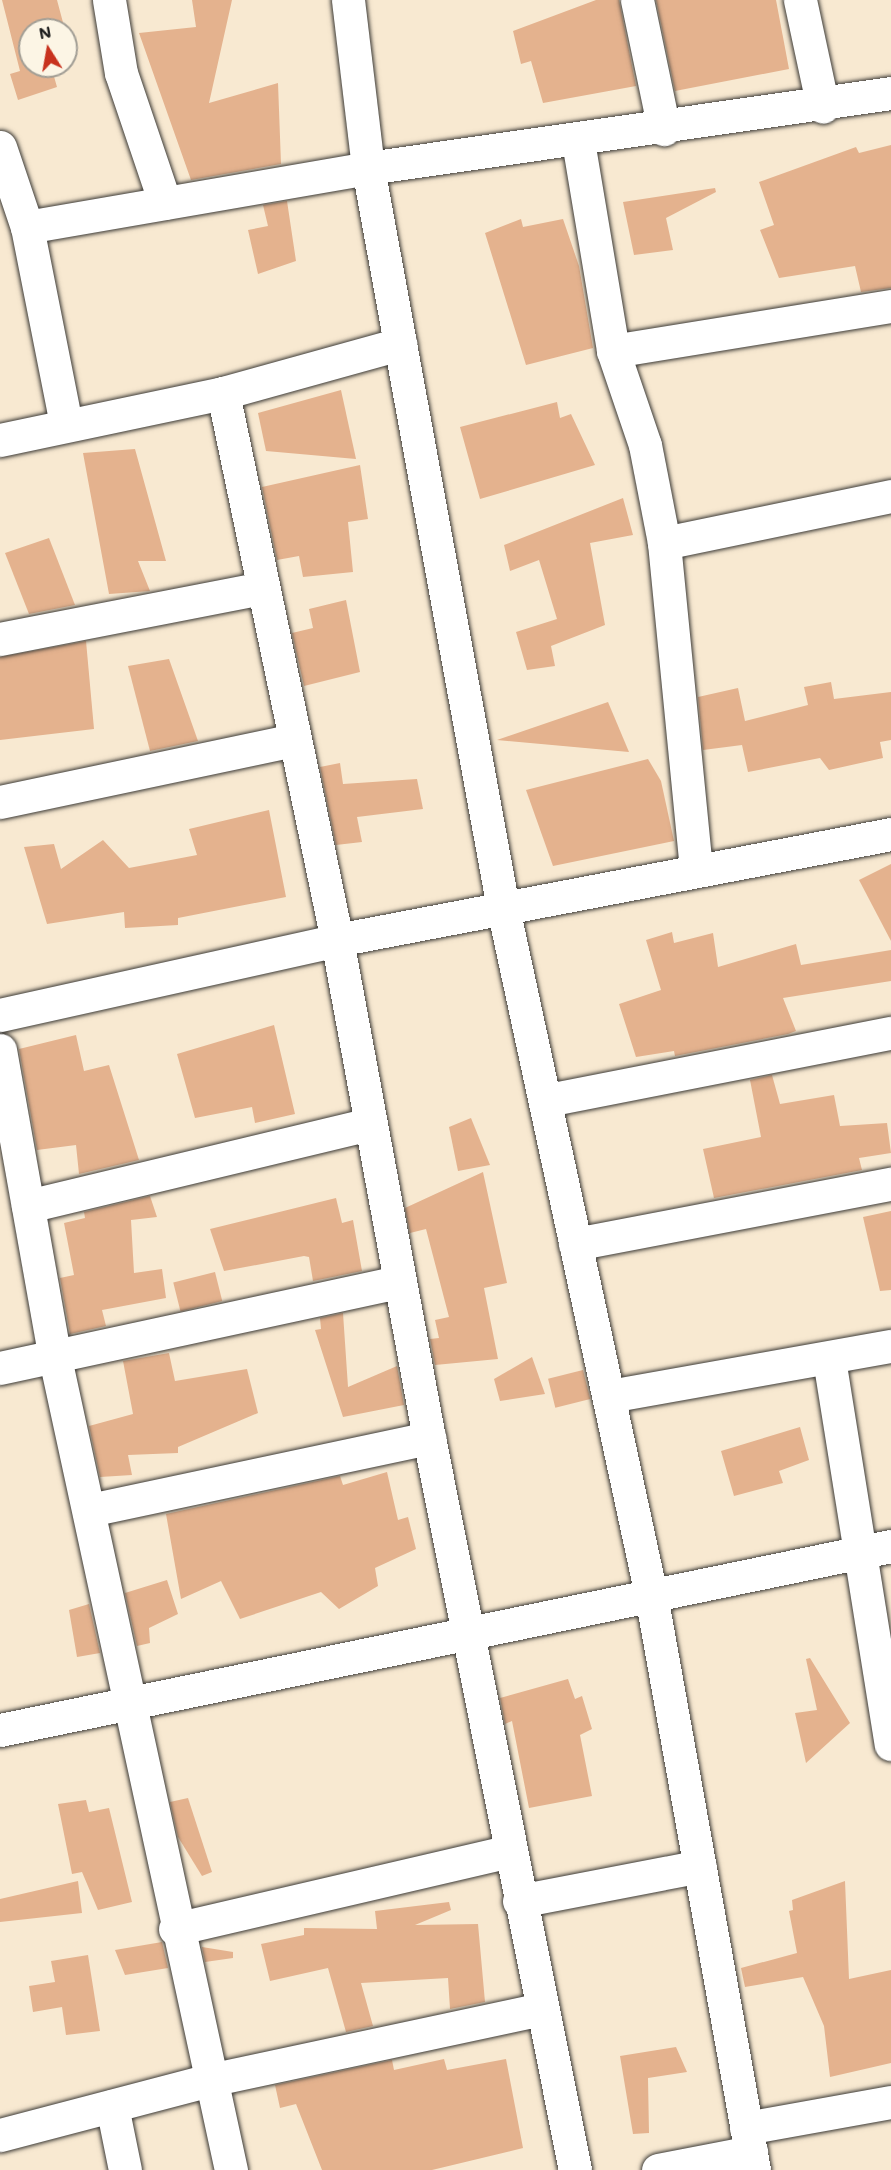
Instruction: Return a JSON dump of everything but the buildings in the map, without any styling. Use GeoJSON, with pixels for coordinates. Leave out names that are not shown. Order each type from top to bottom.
{"type":"FeatureCollection","features":[{"type":"Feature","properties":{"kind":"street"},"geometry":{"type":"LineString","coordinates":[[109,0],[121,73],[165,203]]}},
{"type":"Feature","properties":{"kind":"street"},"geometry":{"type":"LineString","coordinates":[[348,0],[368,168],[503,908],[548,1100],[575,1244],[651,1594],[751,2150]]}},
{"type":"Feature","properties":{"kind":"street"},"geometry":{"type":"LineString","coordinates":[[637,0],[664,129]]}},
{"type":"Feature","properties":{"kind":"street"},"geometry":{"type":"LineString","coordinates":[[800,0],[823,107]]}},
{"type":"Feature","properties":{"kind":"street"},"geometry":{"type":"LineString","coordinates":[[27,227],[368,168],[823,107],[891,93]]}},
{"type":"Feature","properties":{"kind":"street"},"geometry":{"type":"LineString","coordinates":[[578,141],[613,351],[645,445],[664,543],[696,869]]}},
{"type":"Feature","properties":{"kind":"street"},"geometry":{"type":"LineString","coordinates":[[0,147],[27,227],[66,424]]}},
{"type":"Feature","properties":{"kind":"street"},"geometry":{"type":"LineString","coordinates":[[613,351],[891,306]]}},
{"type":"Feature","properties":{"kind":"street"},"geometry":{"type":"LineString","coordinates":[[0,440],[66,424],[223,393],[400,344]]}},
{"type":"Feature","properties":{"kind":"street"},"geometry":{"type":"LineString","coordinates":[[223,393],[293,740],[337,940],[429,1438],[509,1851],[575,2170]]}},
{"type":"Feature","properties":{"kind":"street"},"geometry":{"type":"LineString","coordinates":[[664,543],[891,496]]}},
{"type":"Feature","properties":{"kind":"street"},"geometry":{"type":"LineString","coordinates":[[0,639],[262,588]]}},
{"type":"Feature","properties":{"kind":"street"},"geometry":{"type":"LineString","coordinates":[[0,802],[293,740]]}},
{"type":"Feature","properties":{"kind":"street"},"geometry":{"type":"LineString","coordinates":[[0,1015],[337,940],[696,869],[891,834]]}},
{"type":"Feature","properties":{"kind":"street"},"geometry":{"type":"LineString","coordinates":[[548,1100],[891,1033]]}},
{"type":"Feature","properties":{"kind":"street"},"geometry":{"type":"LineString","coordinates":[[0,1050],[55,1358],[90,1510],[175,1929],[231,2170]]}},
{"type":"Feature","properties":{"kind":"street"},"geometry":{"type":"LineString","coordinates":[[28,1206],[370,1124]]}},
{"type":"Feature","properties":{"kind":"street"},"geometry":{"type":"LineString","coordinates":[[575,1244],[891,1184]]}},
{"type":"Feature","properties":{"kind":"street"},"geometry":{"type":"LineString","coordinates":[[0,1368],[55,1358],[399,1282]]}},
{"type":"Feature","properties":{"kind":"street"},"geometry":{"type":"LineString","coordinates":[[609,1396],[829,1359],[891,1346]]}},
{"type":"Feature","properties":{"kind":"street"},"geometry":{"type":"LineString","coordinates":[[829,1359],[876,1549],[891,1744]]}},
{"type":"Feature","properties":{"kind":"street"},"geometry":{"type":"LineString","coordinates":[[90,1510],[429,1438]]}},
{"type":"Feature","properties":{"kind":"street"},"geometry":{"type":"LineString","coordinates":[[0,1730],[131,1706],[468,1632],[876,1549]]}},
{"type":"Feature","properties":{"kind":"street"},"geometry":{"type":"LineString","coordinates":[[175,1929],[509,1851]]}},
{"type":"Feature","properties":{"kind":"street"},"geometry":{"type":"LineString","coordinates":[[519,1901],[700,1866]]}},
{"type":"Feature","properties":{"kind":"street"},"geometry":{"type":"LineString","coordinates":[[0,2134],[210,2080],[542,2009]]}},
{"type":"Feature","properties":{"kind":"street"},"geometry":{"type":"LineString","coordinates":[[658,2170],[751,2150],[891,2102]]}},
{"type":"Feature","properties":{"kind":"street"},"geometry":{"type":"LineString","coordinates":[[112,2106],[125,2170]]}}]}
